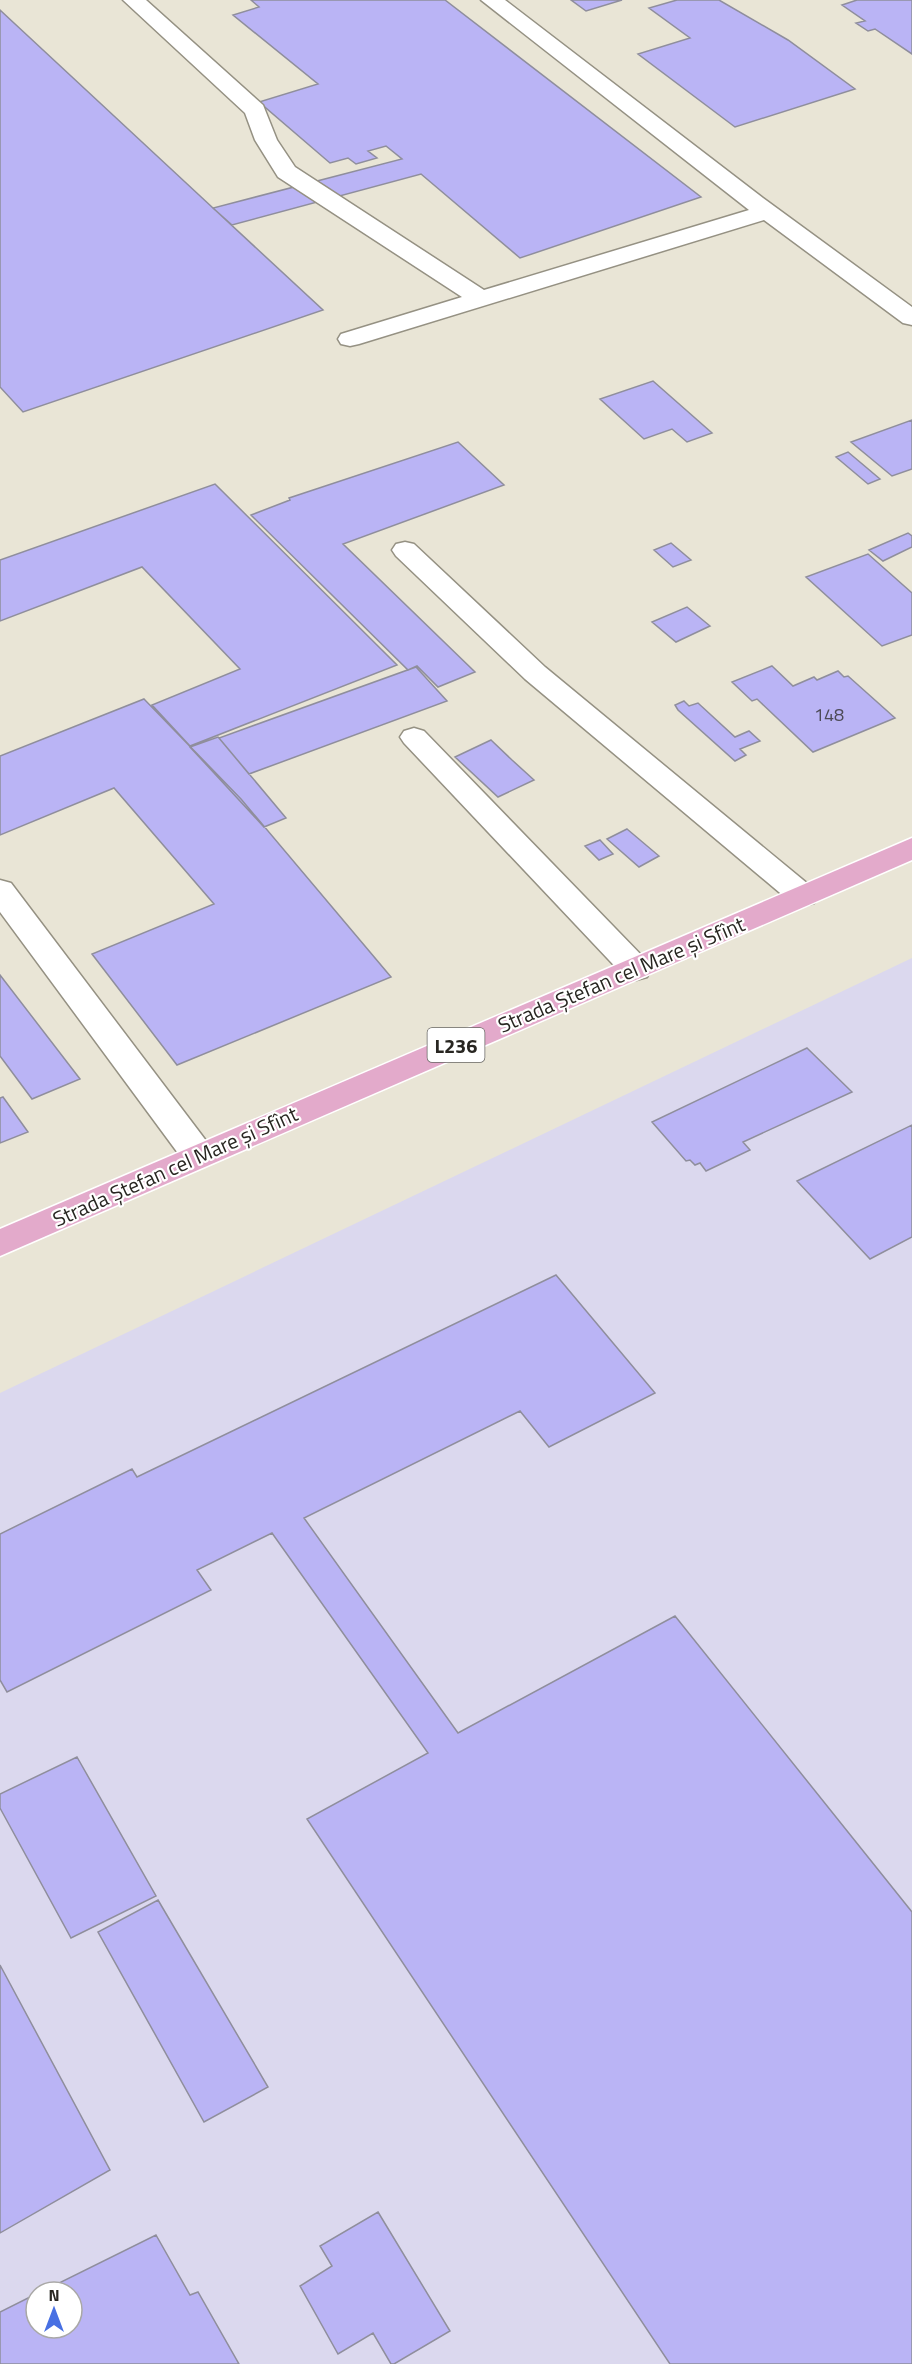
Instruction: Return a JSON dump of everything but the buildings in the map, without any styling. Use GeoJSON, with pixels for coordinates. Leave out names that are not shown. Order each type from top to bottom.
{"type":"FeatureCollection","features":[{"type":"Feature","properties":{"kind":"main road","name":"Strada Ștefan cel Mare și Sfînt"},"geometry":{"type":"LineString","coordinates":[[0,1243],[198,1155],[636,969],[912,848]]}},
{"type":"Feature","properties":{"kind":"lane"},"geometry":{"type":"LineString","coordinates":[[134,0],[255,110],[266,140],[286,172],[479,298]]}},
{"type":"Feature","properties":{"kind":"lane"},"geometry":{"type":"LineString","coordinates":[[492,0],[767,212],[912,318]]}},
{"type":"Feature","properties":{"kind":"lane"},"geometry":{"type":"LineString","coordinates":[[350,339],[767,212]]}},
{"type":"Feature","properties":{"kind":"lane"},"geometry":{"type":"LineString","coordinates":[[405,550],[536,673],[802,896]]}},
{"type":"Feature","properties":{"kind":"lane"},"geometry":{"type":"LineString","coordinates":[[414,737],[636,969]]}},
{"type":"Feature","properties":{"kind":"lane"},"geometry":{"type":"LineString","coordinates":[[0,890],[198,1155]]}},
{"type":"Feature","properties":{"kind":"shaded area"},"geometry":{"type":"Polygon","coordinates":[[[912,958],[912,2364],[0,2364],[0,1393],[912,958]]]}}]}
